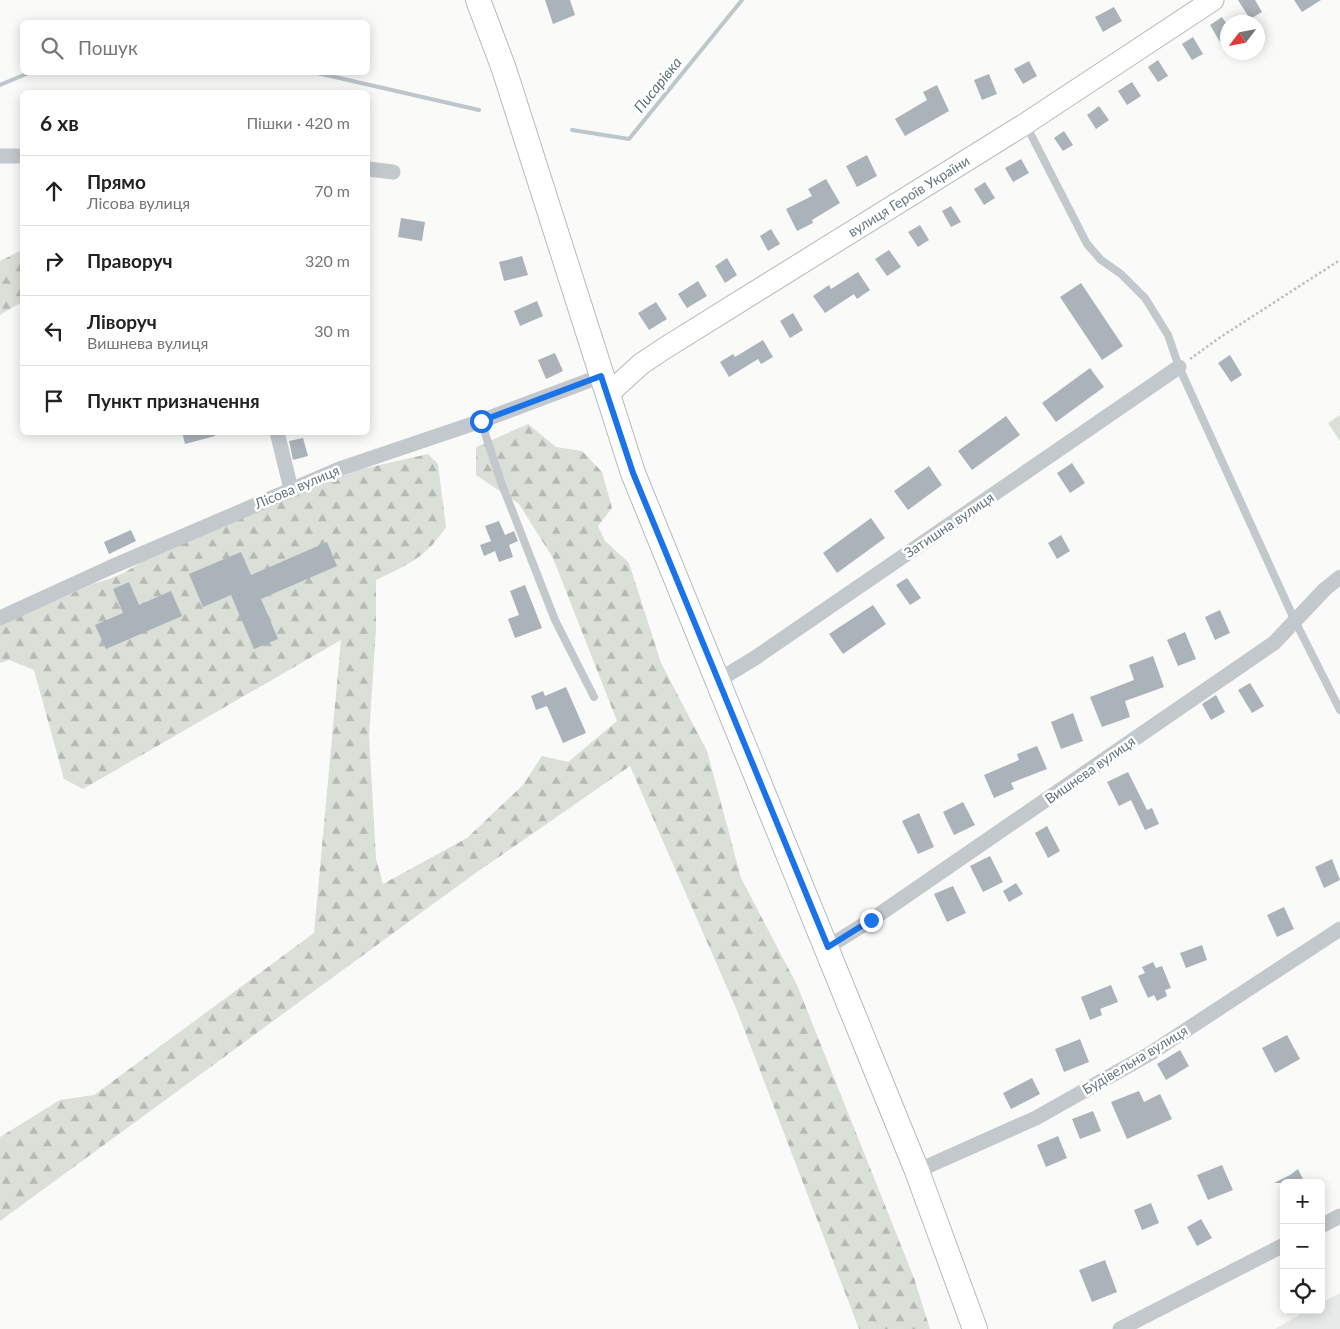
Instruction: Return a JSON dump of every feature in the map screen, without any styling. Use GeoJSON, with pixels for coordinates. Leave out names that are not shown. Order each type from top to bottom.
{"type":"FeatureCollection","features":[{"type":"Feature","properties":{"kind":"main road"},"geometry":{"type":"LineString","coordinates":[[478,0],[504,69],[633,473],[918,1170],[975,1329]]}},
{"type":"Feature","properties":{"kind":"street","name":"вулиця Героїв України"},"geometry":{"type":"LineString","coordinates":[[604,385],[641,364],[859,225],[1025,124],[1213,0]]}},
{"type":"Feature","properties":{"kind":"street"},"geometry":{"type":"LineString","coordinates":[[0,156],[20,156]]}},
{"type":"Feature","properties":{"kind":"street"},"geometry":{"type":"LineString","coordinates":[[370,169],[393,172]]}},
{"type":"Feature","properties":{"kind":"street","name":"Затишна вулиця"},"geometry":{"type":"LineString","coordinates":[[717,681],[755,658],[1179,367]]}},
{"type":"Feature","properties":{"kind":"street","name":"Лісова вулиця"},"geometry":{"type":"LineString","coordinates":[[0,618],[109,568],[342,468],[481,421],[604,385]]}},
{"type":"Feature","properties":{"kind":"street"},"geometry":{"type":"LineString","coordinates":[[278,435],[291,489]]}},
{"type":"Feature","properties":{"kind":"street","name":"Вишнева вулиця"},"geometry":{"type":"LineString","coordinates":[[828,947],[871,920],[1274,643],[1325,589],[1340,577]]}},
{"type":"Feature","properties":{"kind":"street","name":"Будівельна вулиця"},"geometry":{"type":"LineString","coordinates":[[918,1170],[1036,1118],[1151,1053],[1340,929]]}},
{"type":"Feature","properties":{"kind":"street"},"geometry":{"type":"LineString","coordinates":[[1325,1224],[1340,1216]]}},
{"type":"Feature","properties":{"kind":"street"},"geometry":{"type":"LineString","coordinates":[[1120,1329],[1280,1247]]}},
{"type":"Feature","properties":{"kind":"lane"},"geometry":{"type":"LineString","coordinates":[[1025,124],[1087,244],[1101,260],[1121,274],[1145,298],[1168,335],[1179,367],[1295,621],[1340,710]]}},
{"type":"Feature","properties":{"kind":"lane"},"geometry":{"type":"LineString","coordinates":[[481,421],[502,482],[555,620],[594,697]]}},
{"type":"Feature","properties":{"kind":"path"},"geometry":{"type":"LineString","coordinates":[[1179,367],[1218,338],[1340,260]]}},
{"type":"Feature","properties":{"kind":"shaded area"},"geometry":{"type":"Polygon","coordinates":[[[1340,1293],[1340,1329],[1275,1329],[1301,1314],[1325,1314],[1325,1301],[1340,1293]]]}},
{"type":"Feature","properties":{"kind":"green space"},"geometry":{"type":"Polygon","coordinates":[[[20,251],[20,303],[0,315],[0,261],[20,251]]]}},
{"type":"Feature","properties":{"kind":"green space"},"geometry":{"type":"Polygon","coordinates":[[[1340,415],[1340,441],[1328,423],[1340,415]]]}},
{"type":"Feature","properties":{"kind":"green space"},"geometry":{"type":"Polygon","coordinates":[[[528,424],[556,447],[582,451],[602,472],[612,508],[598,526],[605,541],[629,563],[661,663],[707,751],[741,878],[797,985],[914,1278],[930,1329],[859,1329],[736,1008],[630,766],[470,877],[0,1221],[0,1137],[60,1100],[94,1095],[314,933],[341,640],[83,789],[64,779],[34,670],[9,660],[0,663],[0,625],[95,583],[118,576],[150,555],[358,470],[428,454],[438,464],[446,527],[439,538],[415,560],[376,580],[376,628],[369,736],[376,859],[383,884],[467,838],[523,785],[542,756],[568,762],[617,721],[553,558],[519,504],[476,475],[476,447],[528,424]]]}},
{"type":"Feature","properties":{"kind":"building"},"geometry":{"type":"Polygon","coordinates":[[[545,0],[570,0],[575,15],[553,24],[545,0]]]}},
{"type":"Feature","properties":{"kind":"building"},"geometry":{"type":"Polygon","coordinates":[[[1238,0],[1255,0],[1262,12],[1257,15],[1247,15],[1238,0]]]}},
{"type":"Feature","properties":{"kind":"building"},"geometry":{"type":"Polygon","coordinates":[[[1294,0],[1321,0],[1302,12],[1294,0]]]}},
{"type":"Feature","properties":{"kind":"building"},"geometry":{"type":"Polygon","coordinates":[[[1114,7],[1122,21],[1103,32],[1095,17],[1114,7]]]}},
{"type":"Feature","properties":{"kind":"building"},"geometry":{"type":"Polygon","coordinates":[[[1220,18],[1220,42],[1210,25],[1220,18]]]}},
{"type":"Feature","properties":{"kind":"building"},"geometry":{"type":"Polygon","coordinates":[[[1193,37],[1203,54],[1192,60],[1182,44],[1193,37]]]}},
{"type":"Feature","properties":{"kind":"building"},"geometry":{"type":"Polygon","coordinates":[[[1158,60],[1168,76],[1158,82],[1148,67],[1158,60]]]}},
{"type":"Feature","properties":{"kind":"building"},"geometry":{"type":"Polygon","coordinates":[[[1029,61],[1037,76],[1023,84],[1014,69],[1029,61]]]}},
{"type":"Feature","properties":{"kind":"building"},"geometry":{"type":"Polygon","coordinates":[[[989,74],[997,94],[982,100],[974,80],[989,74]]]}},
{"type":"Feature","properties":{"kind":"building"},"geometry":{"type":"Polygon","coordinates":[[[1132,82],[1141,96],[1127,105],[1118,91],[1132,82]]]}},
{"type":"Feature","properties":{"kind":"building"},"geometry":{"type":"Polygon","coordinates":[[[937,85],[949,111],[905,136],[895,119],[927,100],[923,92],[937,85]]]}},
{"type":"Feature","properties":{"kind":"building"},"geometry":{"type":"Polygon","coordinates":[[[1099,106],[1109,120],[1096,129],[1087,115],[1099,106]]]}},
{"type":"Feature","properties":{"kind":"building"},"geometry":{"type":"Polygon","coordinates":[[[1064,131],[1073,145],[1063,151],[1054,138],[1064,131]]]}},
{"type":"Feature","properties":{"kind":"building"},"geometry":{"type":"Polygon","coordinates":[[[867,155],[877,176],[857,187],[846,166],[867,155]]]}},
{"type":"Feature","properties":{"kind":"building"},"geometry":{"type":"Polygon","coordinates":[[[1021,159],[1029,173],[1013,182],[1005,168],[1021,159]]]}},
{"type":"Feature","properties":{"kind":"building"},"geometry":{"type":"Polygon","coordinates":[[[826,179],[840,203],[812,220],[813,223],[797,231],[786,209],[812,196],[808,189],[826,179]]]}},
{"type":"Feature","properties":{"kind":"building"},"geometry":{"type":"Polygon","coordinates":[[[985,182],[995,198],[984,205],[974,189],[985,182]]]}},
{"type":"Feature","properties":{"kind":"building"},"geometry":{"type":"Polygon","coordinates":[[[951,206],[961,222],[951,227],[942,211],[951,206]]]}},
{"type":"Feature","properties":{"kind":"building"},"geometry":{"type":"Polygon","coordinates":[[[401,218],[425,222],[422,241],[398,237],[401,218]]]}},
{"type":"Feature","properties":{"kind":"building"},"geometry":{"type":"Polygon","coordinates":[[[920,225],[929,240],[918,247],[908,232],[920,225]]]}},
{"type":"Feature","properties":{"kind":"building"},"geometry":{"type":"Polygon","coordinates":[[[771,229],[780,244],[768,251],[760,236],[771,229]]]}},
{"type":"Feature","properties":{"kind":"building"},"geometry":{"type":"Polygon","coordinates":[[[889,250],[901,267],[887,276],[875,259],[889,250]]]}},
{"type":"Feature","properties":{"kind":"building"},"geometry":{"type":"Polygon","coordinates":[[[522,256],[528,275],[504,281],[499,262],[522,256]]]}},
{"type":"Feature","properties":{"kind":"building"},"geometry":{"type":"Polygon","coordinates":[[[727,258],[737,275],[725,283],[715,266],[727,258]]]}},
{"type":"Feature","properties":{"kind":"building"},"geometry":{"type":"Polygon","coordinates":[[[858,272],[870,290],[857,299],[854,294],[825,313],[813,296],[829,285],[831,289],[858,272]]]}},
{"type":"Feature","properties":{"kind":"building"},"geometry":{"type":"Polygon","coordinates":[[[698,281],[707,296],[687,308],[678,294],[698,281]]]}},
{"type":"Feature","properties":{"kind":"building"},"geometry":{"type":"Polygon","coordinates":[[[1081,283],[1123,346],[1102,360],[1060,297],[1081,283]]]}},
{"type":"Feature","properties":{"kind":"building"},"geometry":{"type":"Polygon","coordinates":[[[537,301],[543,316],[520,326],[514,311],[537,301]]]}},
{"type":"Feature","properties":{"kind":"building"},"geometry":{"type":"Polygon","coordinates":[[[656,302],[667,319],[649,330],[638,313],[656,302]]]}},
{"type":"Feature","properties":{"kind":"building"},"geometry":{"type":"Polygon","coordinates":[[[793,313],[803,330],[790,338],[780,321],[793,313]]]}},
{"type":"Feature","properties":{"kind":"building"},"geometry":{"type":"Polygon","coordinates":[[[763,340],[773,357],[761,364],[758,359],[729,377],[720,362],[733,354],[735,357],[763,340]]]}},
{"type":"Feature","properties":{"kind":"building"},"geometry":{"type":"Polygon","coordinates":[[[555,353],[563,371],[546,379],[538,360],[555,353]]]}},
{"type":"Feature","properties":{"kind":"building"},"geometry":{"type":"Polygon","coordinates":[[[1230,355],[1242,375],[1231,382],[1218,363],[1230,355]]]}},
{"type":"Feature","properties":{"kind":"building"},"geometry":{"type":"Polygon","coordinates":[[[1090,368],[1104,387],[1056,422],[1042,403],[1090,368]]]}},
{"type":"Feature","properties":{"kind":"building"},"geometry":{"type":"Polygon","coordinates":[[[1006,416],[1020,435],[972,470],[958,451],[1006,416]]]}},
{"type":"Feature","properties":{"kind":"building"},"geometry":{"type":"Polygon","coordinates":[[[183,435],[215,435],[215,436],[185,444],[183,435]]]}},
{"type":"Feature","properties":{"kind":"building"},"geometry":{"type":"Polygon","coordinates":[[[303,438],[308,456],[293,460],[289,441],[303,438]]]}},
{"type":"Feature","properties":{"kind":"building"},"geometry":{"type":"Polygon","coordinates":[[[1072,463],[1085,483],[1070,493],[1057,473],[1072,463]]]}},
{"type":"Feature","properties":{"kind":"building"},"geometry":{"type":"Polygon","coordinates":[[[929,466],[942,485],[908,510],[894,491],[929,466]]]}},
{"type":"Feature","properties":{"kind":"building"},"geometry":{"type":"Polygon","coordinates":[[[871,518],[885,538],[837,573],[823,553],[871,518]]]}},
{"type":"Feature","properties":{"kind":"building"},"geometry":{"type":"Polygon","coordinates":[[[499,521],[505,535],[514,531],[518,541],[509,545],[513,557],[499,562],[495,551],[484,556],[480,545],[491,541],[485,526],[499,521]]]}},
{"type":"Feature","properties":{"kind":"building"},"geometry":{"type":"Polygon","coordinates":[[[131,530],[136,541],[109,554],[104,542],[131,530]]]}},
{"type":"Feature","properties":{"kind":"building"},"geometry":{"type":"Polygon","coordinates":[[[1061,535],[1070,551],[1057,559],[1048,543],[1061,535]]]}},
{"type":"Feature","properties":{"kind":"building"},"geometry":{"type":"Polygon","coordinates":[[[327,542],[337,566],[261,599],[278,639],[254,649],[231,595],[203,607],[189,574],[241,552],[251,575],[327,542]]]}},
{"type":"Feature","properties":{"kind":"building"},"geometry":{"type":"Polygon","coordinates":[[[907,578],[921,598],[910,605],[896,585],[907,578]]]}},
{"type":"Feature","properties":{"kind":"building"},"geometry":{"type":"Polygon","coordinates":[[[129,582],[139,605],[171,591],[182,616],[106,649],[95,625],[123,613],[113,589],[129,582]]]}},
{"type":"Feature","properties":{"kind":"building"},"geometry":{"type":"Polygon","coordinates":[[[525,585],[542,628],[515,638],[508,619],[519,615],[510,591],[525,585]]]}},
{"type":"Feature","properties":{"kind":"building"},"geometry":{"type":"Polygon","coordinates":[[[873,605],[886,624],[843,654],[829,634],[873,605]]]}},
{"type":"Feature","properties":{"kind":"building"},"geometry":{"type":"Polygon","coordinates":[[[1220,610],[1230,633],[1215,640],[1205,617],[1220,610]]]}},
{"type":"Feature","properties":{"kind":"building"},"geometry":{"type":"Polygon","coordinates":[[[1185,632],[1196,659],[1178,666],[1167,640],[1185,632]]]}},
{"type":"Feature","properties":{"kind":"building"},"geometry":{"type":"Polygon","coordinates":[[[1153,656],[1164,687],[1125,701],[1130,717],[1102,727],[1090,697],[1134,680],[1129,665],[1153,656]]]}},
{"type":"Feature","properties":{"kind":"building"},"geometry":{"type":"Polygon","coordinates":[[[1250,683],[1264,706],[1252,713],[1238,690],[1250,683]]]}},
{"type":"Feature","properties":{"kind":"building"},"geometry":{"type":"Polygon","coordinates":[[[566,687],[586,733],[563,743],[547,706],[536,710],[531,696],[543,691],[545,696],[566,687]]]}},
{"type":"Feature","properties":{"kind":"building"},"geometry":{"type":"Polygon","coordinates":[[[1216,695],[1225,712],[1211,720],[1202,704],[1216,695]]]}},
{"type":"Feature","properties":{"kind":"building"},"geometry":{"type":"Polygon","coordinates":[[[1073,713],[1083,741],[1061,749],[1051,722],[1073,713]]]}},
{"type":"Feature","properties":{"kind":"building"},"geometry":{"type":"Polygon","coordinates":[[[1037,746],[1047,769],[1011,783],[1014,789],[994,798],[984,775],[1019,760],[1017,754],[1037,746]]]}},
{"type":"Feature","properties":{"kind":"building"},"geometry":{"type":"Polygon","coordinates":[[[1128,772],[1147,810],[1152,808],[1159,824],[1145,830],[1131,800],[1119,806],[1107,782],[1128,772]]]}},
{"type":"Feature","properties":{"kind":"building"},"geometry":{"type":"Polygon","coordinates":[[[963,802],[975,825],[954,835],[943,812],[963,802]]]}},
{"type":"Feature","properties":{"kind":"building"},"geometry":{"type":"Polygon","coordinates":[[[919,813],[934,847],[918,854],[902,821],[919,813]]]}},
{"type":"Feature","properties":{"kind":"building"},"geometry":{"type":"Polygon","coordinates":[[[1047,826],[1060,851],[1048,858],[1035,833],[1047,826]]]}},
{"type":"Feature","properties":{"kind":"building"},"geometry":{"type":"Polygon","coordinates":[[[990,856],[1003,882],[983,892],[970,866],[990,856]]]}},
{"type":"Feature","properties":{"kind":"building"},"geometry":{"type":"Polygon","coordinates":[[[1332,859],[1340,880],[1324,888],[1315,867],[1332,859]]]}},
{"type":"Feature","properties":{"kind":"building"},"geometry":{"type":"Polygon","coordinates":[[[1016,883],[1023,894],[1009,902],[1003,891],[1016,883]]]}},
{"type":"Feature","properties":{"kind":"building"},"geometry":{"type":"Polygon","coordinates":[[[953,886],[966,913],[947,922],[934,894],[953,886]]]}},
{"type":"Feature","properties":{"kind":"building"},"geometry":{"type":"Polygon","coordinates":[[[1284,907],[1294,929],[1277,937],[1267,915],[1284,907]]]}},
{"type":"Feature","properties":{"kind":"building"},"geometry":{"type":"Polygon","coordinates":[[[1202,945],[1207,960],[1186,968],[1180,953],[1202,945]]]}},
{"type":"Feature","properties":{"kind":"building"},"geometry":{"type":"Polygon","coordinates":[[[1153,962],[1156,968],[1162,966],[1171,988],[1165,990],[1167,996],[1157,1001],[1154,995],[1148,998],[1138,976],[1145,973],[1142,967],[1153,962]]]}},
{"type":"Feature","properties":{"kind":"building"},"geometry":{"type":"Polygon","coordinates":[[[1111,985],[1118,1002],[1100,1009],[1102,1015],[1090,1020],[1081,997],[1111,985]]]}},
{"type":"Feature","properties":{"kind":"building"},"geometry":{"type":"Polygon","coordinates":[[[1287,1035],[1300,1059],[1275,1073],[1262,1048],[1287,1035]]]}},
{"type":"Feature","properties":{"kind":"building"},"geometry":{"type":"Polygon","coordinates":[[[1080,1039],[1089,1062],[1064,1072],[1055,1049],[1080,1039]]]}},
{"type":"Feature","properties":{"kind":"building"},"geometry":{"type":"Polygon","coordinates":[[[1180,1050],[1189,1066],[1166,1080],[1157,1064],[1180,1050]]]}},
{"type":"Feature","properties":{"kind":"building"},"geometry":{"type":"Polygon","coordinates":[[[1032,1078],[1040,1094],[1011,1109],[1003,1093],[1032,1078]]]}},
{"type":"Feature","properties":{"kind":"building"},"geometry":{"type":"Polygon","coordinates":[[[1139,1091],[1144,1102],[1160,1094],[1172,1119],[1127,1139],[1111,1102],[1139,1091]]]}},
{"type":"Feature","properties":{"kind":"building"},"geometry":{"type":"Polygon","coordinates":[[[1093,1111],[1101,1131],[1080,1139],[1072,1119],[1093,1111]]]}},
{"type":"Feature","properties":{"kind":"building"},"geometry":{"type":"Polygon","coordinates":[[[1058,1136],[1067,1158],[1046,1167],[1037,1145],[1058,1136]]]}},
{"type":"Feature","properties":{"kind":"building"},"geometry":{"type":"Polygon","coordinates":[[[1222,1165],[1233,1190],[1208,1200],[1197,1175],[1222,1165]]]}},
{"type":"Feature","properties":{"kind":"building"},"geometry":{"type":"Polygon","coordinates":[[[1298,1169],[1303,1179],[1282,1179],[1298,1169]]]}},
{"type":"Feature","properties":{"kind":"building"},"geometry":{"type":"Polygon","coordinates":[[[1151,1203],[1159,1223],[1142,1230],[1134,1210],[1151,1203]]]}},
{"type":"Feature","properties":{"kind":"building"},"geometry":{"type":"Polygon","coordinates":[[[1201,1219],[1212,1238],[1197,1246],[1187,1227],[1201,1219]]]}},
{"type":"Feature","properties":{"kind":"building"},"geometry":{"type":"Polygon","coordinates":[[[1105,1260],[1117,1292],[1092,1302],[1079,1270],[1105,1260]]]}},
{"type":"Feature","properties":{"kind":"waterway","name":"Писарівка"},"geometry":{"type":"LineString","coordinates":[[572,130],[629,139],[742,0]]}},
{"type":"Feature","properties":{"kind":"waterway","name":"Писарівка"},"geometry":{"type":"LineString","coordinates":[[0,85],[24,75]]}},
{"type":"Feature","properties":{"kind":"waterway","name":"Писарівка"},"geometry":{"type":"LineString","coordinates":[[326,75],[479,110]]}},
{"type":"Feature","properties":{"kind":"route"},"geometry":{"type":"LineString","coordinates":[[481,421],[601,376],[633,473],[828,947],[871,920]]}}]}
